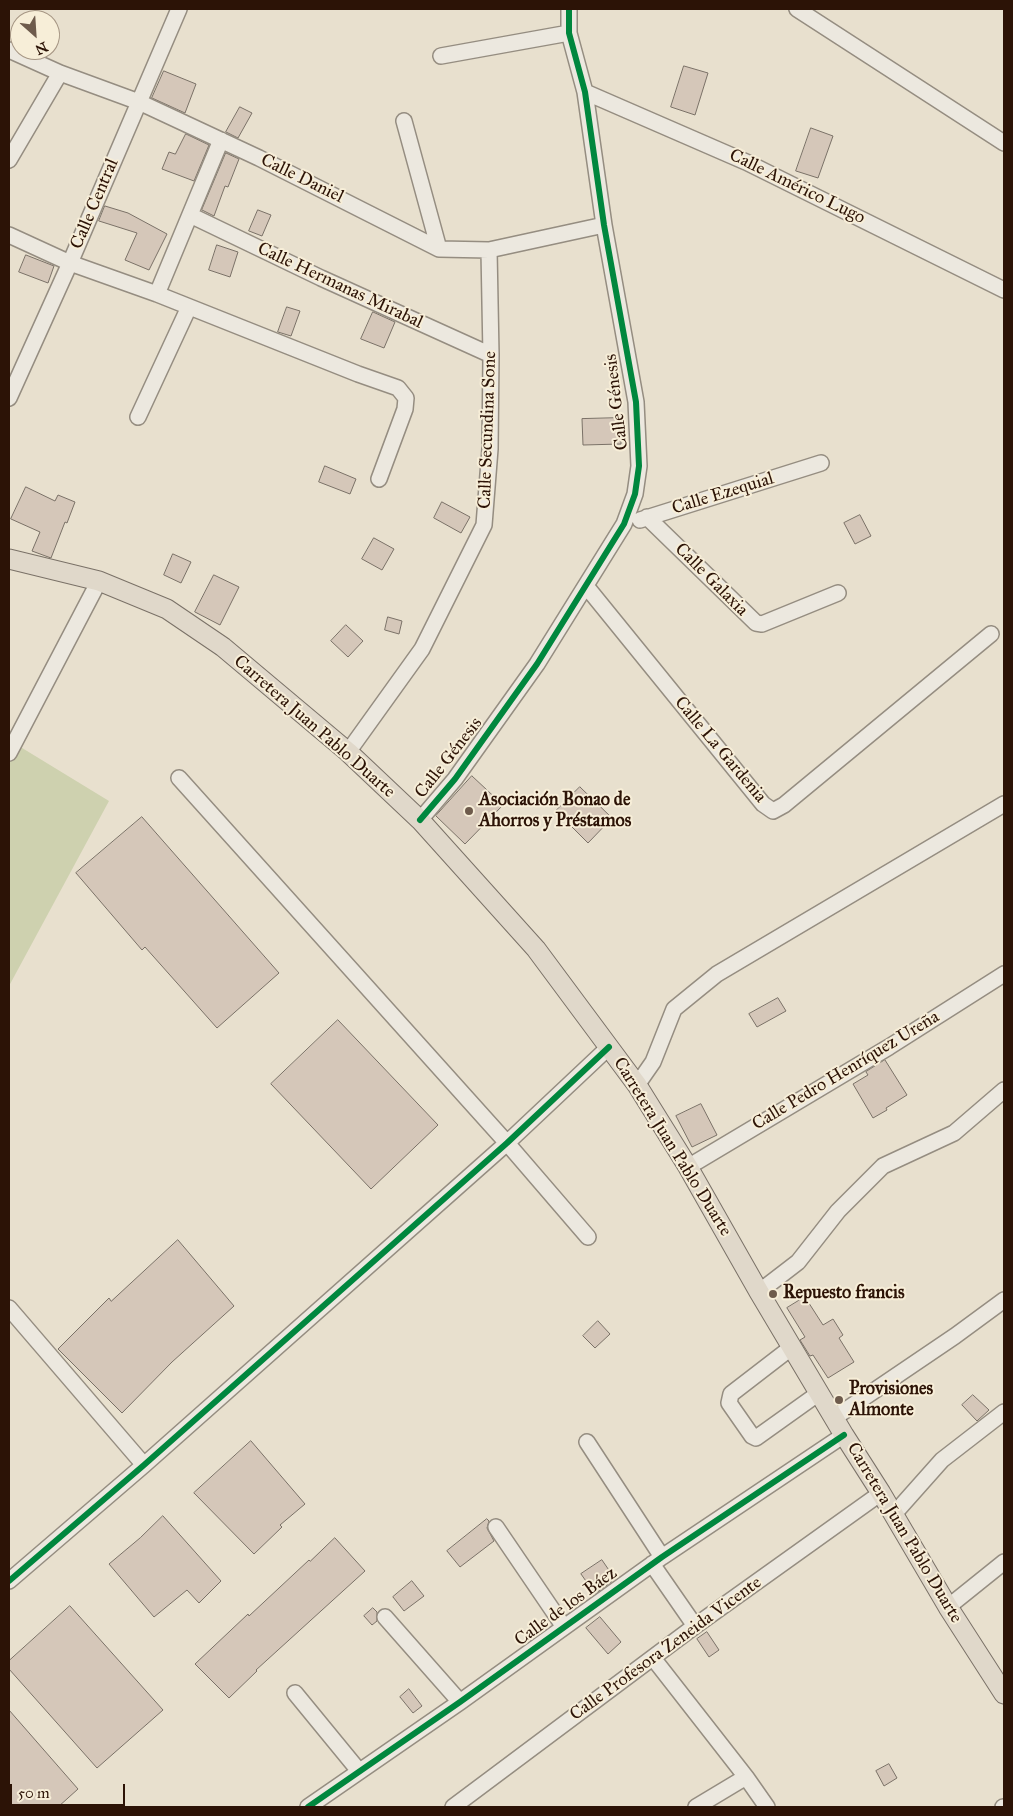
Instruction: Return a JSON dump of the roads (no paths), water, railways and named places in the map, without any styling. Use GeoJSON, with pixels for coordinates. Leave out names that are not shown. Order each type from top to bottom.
{"type":"FeatureCollection","features":[{"type":"Feature","properties":{"kind":"main road","name":"Carretera Juan Pablo Duarte"},"geometry":{"type":"LineString","coordinates":[[9,559],[99,581],[167,609],[223,647],[348,752],[420,820],[536,949],[637,1085],[688,1167],[759,1292],[844,1435],[894,1514],[948,1607],[1004,1694]]}},
{"type":"Feature","properties":{"kind":"street","name":"Calle Central"},"geometry":{"type":"LineString","coordinates":[[9,398],[70,263],[179,9]]}},
{"type":"Feature","properties":{"kind":"street","name":"Calle Génesis"},"geometry":{"type":"LineString","coordinates":[[420,820],[455,779],[537,664],[624,524],[635,494],[639,466],[636,402],[604,225],[585,92],[569,33],[569,9]]}},
{"type":"Feature","properties":{"kind":"street"},"geometry":{"type":"LineString","coordinates":[[797,9],[1004,143]]}},
{"type":"Feature","properties":{"kind":"street"},"geometry":{"type":"LineString","coordinates":[[441,56],[569,33]]}},
{"type":"Feature","properties":{"kind":"street","name":"Calle Daniel"},"geometry":{"type":"LineString","coordinates":[[9,50],[60,73],[139,102],[322,189],[439,249],[489,250],[604,225]]}},
{"type":"Feature","properties":{"kind":"street"},"geometry":{"type":"LineString","coordinates":[[9,160],[60,73]]}},
{"type":"Feature","properties":{"kind":"street","name":"Calle Américo Lugo"},"geometry":{"type":"LineString","coordinates":[[585,92],[746,162],[1004,290]]}},
{"type":"Feature","properties":{"kind":"street"},"geometry":{"type":"LineString","coordinates":[[404,121],[439,249]]}},
{"type":"Feature","properties":{"kind":"street"},"geometry":{"type":"LineString","coordinates":[[157,294],[221,140]]}},
{"type":"Feature","properties":{"kind":"street","name":"Calle Hermanas Mirabal"},"geometry":{"type":"LineString","coordinates":[[190,215],[320,278],[491,355]]}},
{"type":"Feature","properties":{"kind":"street"},"geometry":{"type":"LineString","coordinates":[[9,236],[70,263],[157,294],[398,388],[406,398],[405,409],[379,479]]}},
{"type":"Feature","properties":{"kind":"street","name":"Calle Secundina Sone"},"geometry":{"type":"LineString","coordinates":[[348,752],[422,649],[484,525],[490,449],[489,250]]}},
{"type":"Feature","properties":{"kind":"street"},"geometry":{"type":"LineString","coordinates":[[138,418],[189,307]]}},
{"type":"Feature","properties":{"kind":"street","name":"Calle Ezequial"},"geometry":{"type":"LineString","coordinates":[[624,524],[821,463]]}},
{"type":"Feature","properties":{"kind":"street","name":"Calle Galaxia"},"geometry":{"type":"LineString","coordinates":[[648,517],[756,623],[762,624],[838,593]]}},
{"type":"Feature","properties":{"kind":"street"},"geometry":{"type":"LineString","coordinates":[[9,753],[99,581]]}},
{"type":"Feature","properties":{"kind":"street","name":"Calle La Gardenia"},"geometry":{"type":"LineString","coordinates":[[586,586],[763,804],[773,810],[784,805],[991,634]]}},
{"type":"Feature","properties":{"kind":"street"},"geometry":{"type":"LineString","coordinates":[[179,778],[508,1143],[588,1237]]}},
{"type":"Feature","properties":{"kind":"street"},"geometry":{"type":"LineString","coordinates":[[637,1085],[653,1062],[674,1009],[717,974],[1004,804]]}},
{"type":"Feature","properties":{"kind":"street","name":"Calle Pedro Henríquez Ureña"},"geometry":{"type":"LineString","coordinates":[[688,1167],[889,1047],[1004,974]]}},
{"type":"Feature","properties":{"kind":"street"},"geometry":{"type":"LineString","coordinates":[[9,1581],[144,1465],[508,1143],[609,1047]]}},
{"type":"Feature","properties":{"kind":"street"},"geometry":{"type":"LineString","coordinates":[[759,1292],[798,1262],[838,1211],[883,1166],[954,1133],[1004,1090]]}},
{"type":"Feature","properties":{"kind":"street"},"geometry":{"type":"LineString","coordinates":[[834,1418],[1004,1300]]}},
{"type":"Feature","properties":{"kind":"street"},"geometry":{"type":"LineString","coordinates":[[9,1308],[144,1465]]}},
{"type":"Feature","properties":{"kind":"street"},"geometry":{"type":"LineString","coordinates":[[792,1346],[732,1394],[729,1403],[752,1436],[756,1438],[819,1393]]}},
{"type":"Feature","properties":{"kind":"street"},"geometry":{"type":"LineString","coordinates":[[894,1514],[942,1460],[1004,1412]]}},
{"type":"Feature","properties":{"kind":"street","name":"Calle de los Báez"},"geometry":{"type":"LineString","coordinates":[[308,1807],[460,1702],[657,1560],[844,1435]]}},
{"type":"Feature","properties":{"kind":"street"},"geometry":{"type":"LineString","coordinates":[[587,1442],[695,1626]]}},
{"type":"Feature","properties":{"kind":"street","name":"Calle Profesora Zeneida Vicente"},"geometry":{"type":"LineString","coordinates":[[452,1807],[695,1626],[881,1493]]}},
{"type":"Feature","properties":{"kind":"street"},"geometry":{"type":"LineString","coordinates":[[496,1527],[564,1627]]}},
{"type":"Feature","properties":{"kind":"street"},"geometry":{"type":"LineString","coordinates":[[948,1607],[1004,1562]]}},
{"type":"Feature","properties":{"kind":"street"},"geometry":{"type":"LineString","coordinates":[[385,1617],[460,1702]]}},
{"type":"Feature","properties":{"kind":"street"},"geometry":{"type":"LineString","coordinates":[[653,1658],[746,1777],[767,1807]]}},
{"type":"Feature","properties":{"kind":"street"},"geometry":{"type":"LineString","coordinates":[[296,1693],[360,1771]]}},
{"type":"Feature","properties":{"kind":"street"},"geometry":{"type":"LineString","coordinates":[[696,1807],[746,1777]]}},
{"type":"Feature","properties":{"kind":"place","name":"Asociación Bonao de Ahorros y Préstamos"},"geometry":{"type":"Point","coordinates":[469,811]}},
{"type":"Feature","properties":{"kind":"place","name":"Repuesto francis"},"geometry":{"type":"Point","coordinates":[773,1294]}},
{"type":"Feature","properties":{"kind":"place","name":"Provisiones Almonte"},"geometry":{"type":"Point","coordinates":[839,1400]}}]}
